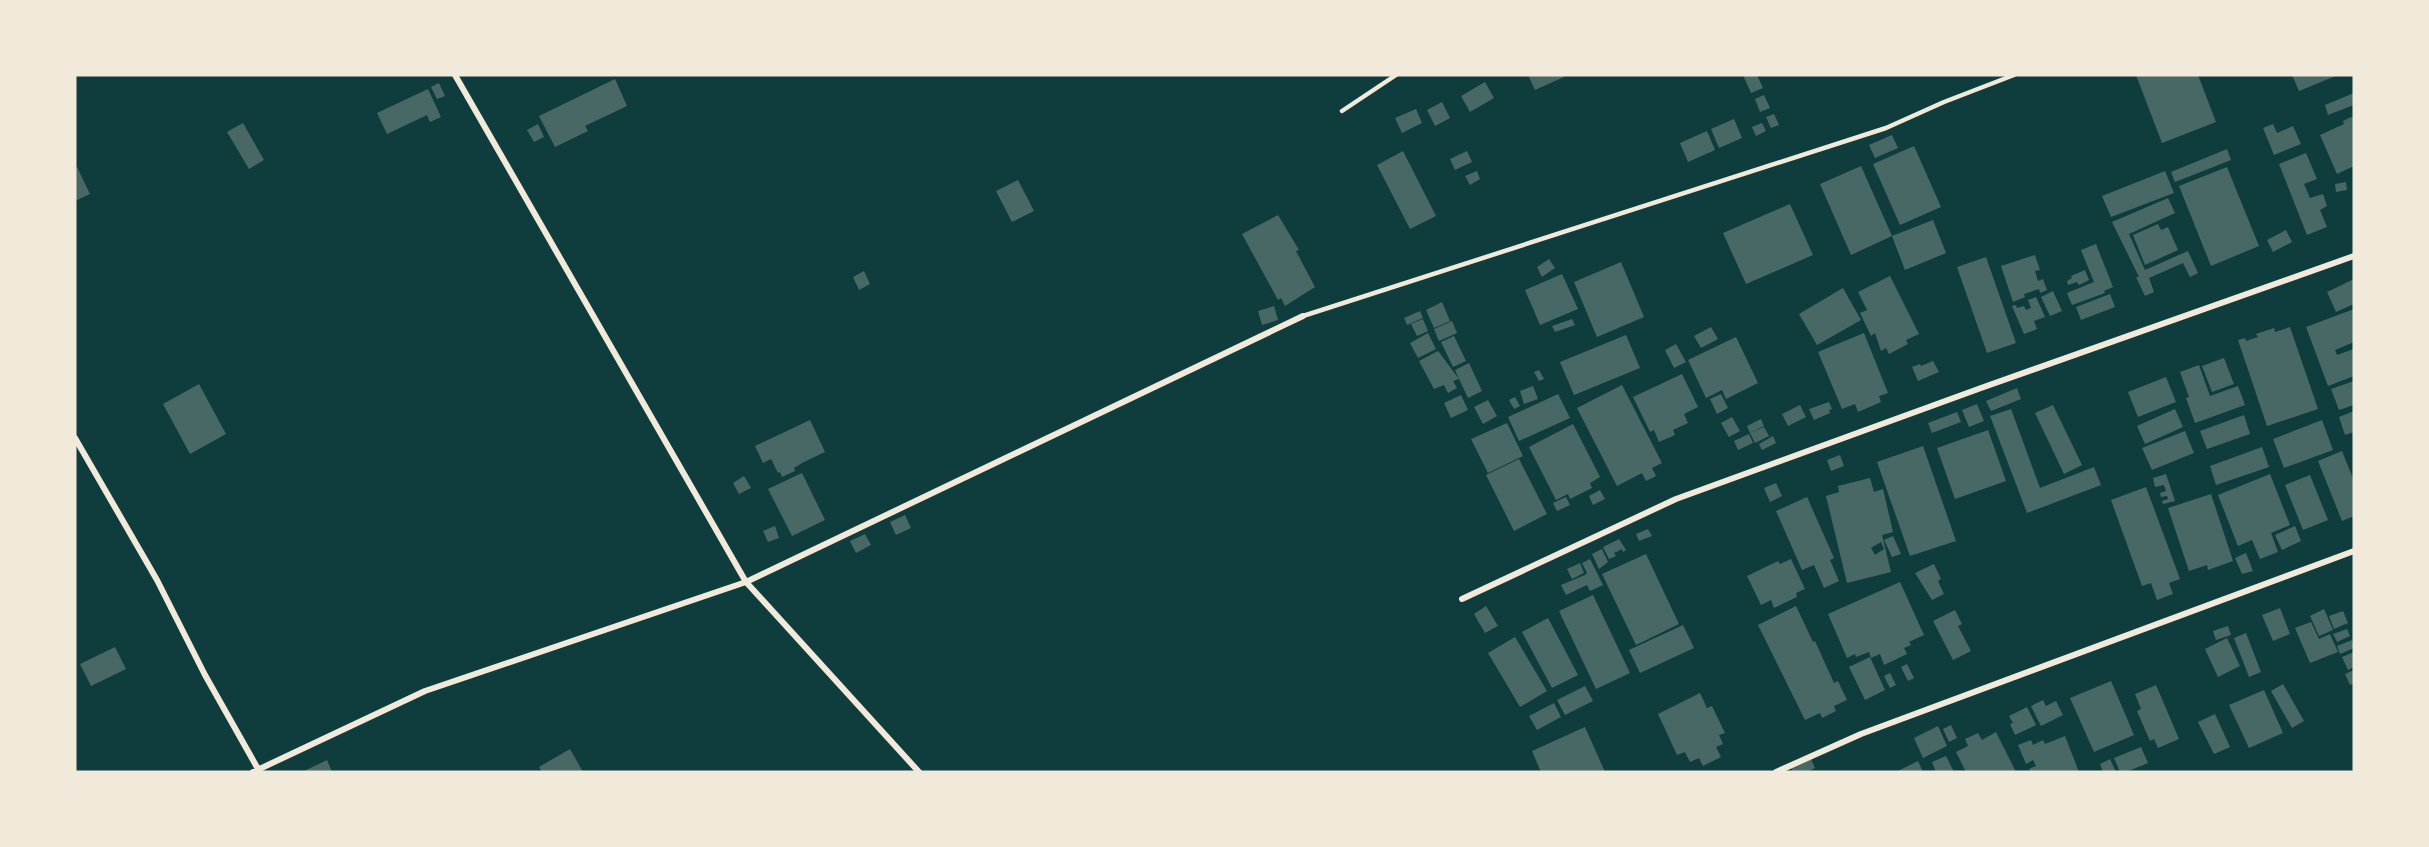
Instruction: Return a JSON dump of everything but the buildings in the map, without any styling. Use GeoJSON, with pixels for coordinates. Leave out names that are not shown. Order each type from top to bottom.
{"type":"FeatureCollection","features":[{"type":"Feature","properties":{"kind":"street"},"geometry":{"type":"LineString","coordinates":[[455,75],[746,582],[918,772]]}},
{"type":"Feature","properties":{"kind":"street"},"geometry":{"type":"LineString","coordinates":[[1462,599],[1676,499],[2354,256]]}},
{"type":"Feature","properties":{"kind":"street"},"geometry":{"type":"LineString","coordinates":[[75,438],[157,580],[255,770],[425,691],[746,582],[1303,316]]}},
{"type":"Feature","properties":{"kind":"street"},"geometry":{"type":"LineString","coordinates":[[1776,772],[1861,734],[2354,551]]}},
{"type":"Feature","properties":{"kind":"lane"},"geometry":{"type":"LineString","coordinates":[[1342,111],[1396,75]]}},
{"type":"Feature","properties":{"kind":"lane"},"geometry":{"type":"LineString","coordinates":[[1303,316],[1886,128],[1944,102],[2014,75]]}}]}
